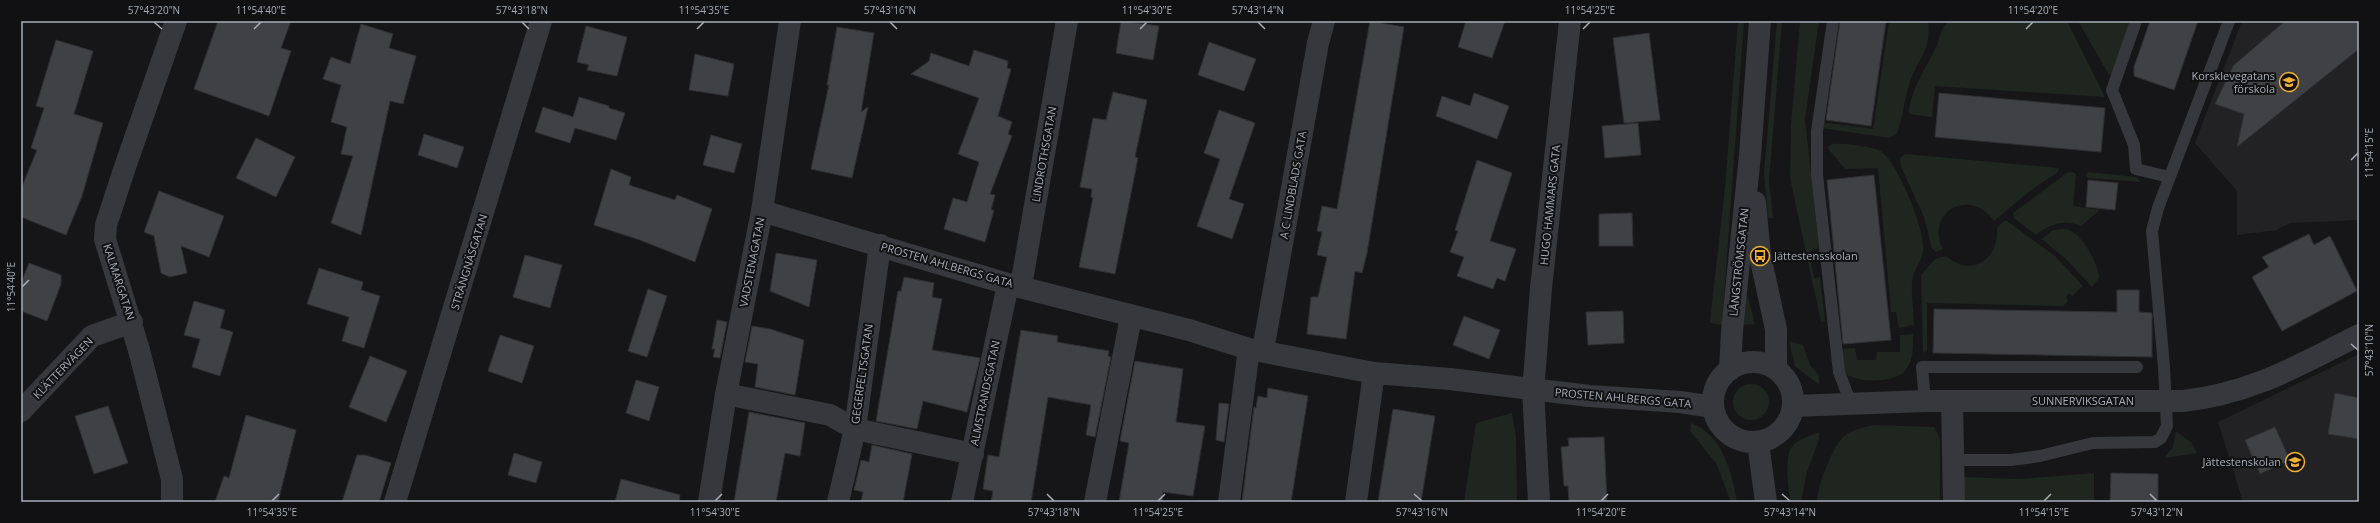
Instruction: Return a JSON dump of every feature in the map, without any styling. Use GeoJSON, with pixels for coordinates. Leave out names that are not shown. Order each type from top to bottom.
{"type":"FeatureCollection","features":[{"type":"Feature","properties":{"kind":"street","name":"KALMARGATAN"},"geometry":{"type":"LineString","coordinates":[[172,502],[172,479],[132,322],[105,239],[106,225],[176,21]]}},
{"type":"Feature","properties":{"kind":"street","name":"STRÄNGNÄSGATAN"},"geometry":{"type":"LineString","coordinates":[[401,500],[541,21]]}},
{"type":"Feature","properties":{"kind":"street","name":"VADSTENAGATAN"},"geometry":{"type":"LineString","coordinates":[[709,502],[726,394],[762,211],[790,21]]}},
{"type":"Feature","properties":{"kind":"street","name":"LINDROTHSGATAN"},"geometry":{"type":"LineString","coordinates":[[1015,285],[1067,21]]}},
{"type":"Feature","properties":{"kind":"street","name":"A C LINDBLADS GATA"},"geometry":{"type":"LineString","coordinates":[[1256,349],[1318,43],[1324,21]]}},
{"type":"Feature","properties":{"kind":"street","name":"HUGO HAMMARS GATA"},"geometry":{"type":"LineString","coordinates":[[1533,388],[1541,288],[1570,21]]}},
{"type":"Feature","properties":{"kind":"street","name":"LÅNGSTRÖMSGATAN"},"geometry":{"type":"LineString","coordinates":[[1730,370],[1732,331],[1750,155],[1760,21]]}},
{"type":"Feature","properties":{"kind":"street","name":"LÅNGSTRÖMSGATAN"},"geometry":{"type":"LineString","coordinates":[[1750,155],[1760,256],[1776,329],[1776,370]]}},
{"type":"Feature","properties":{"kind":"street","name":"PROSTEN AHLBERGS GATA"},"geometry":{"type":"LineString","coordinates":[[762,211],[1015,285],[1256,349],[1374,373],[1533,388],[1589,396],[1665,401],[1713,407]]}},
{"type":"Feature","properties":{"kind":"street","name":"GEGERFELTSGATAN"},"geometry":{"type":"LineString","coordinates":[[838,502],[855,429],[880,245]]}},
{"type":"Feature","properties":{"kind":"street","name":"ALMSTRANDSGATAN"},"geometry":{"type":"LineString","coordinates":[[962,502],[1015,285]]}},
{"type":"Feature","properties":{"kind":"street"},"geometry":{"type":"LineString","coordinates":[[1095,502],[1131,317]]}},
{"type":"Feature","properties":{"kind":"street","name":"KLÄTTERVÄGEN"},"geometry":{"type":"LineString","coordinates":[[21,411],[92,336],[132,322]]}},
{"type":"Feature","properties":{"kind":"street","name":"SUNNERVIKSGATAN"},"geometry":{"type":"LineString","coordinates":[[1794,406],[1925,401],[1952,403],[2183,402],[2215,398],[2265,382],[2359,335]]}},
{"type":"Feature","properties":{"kind":"street"},"geometry":{"type":"LineString","coordinates":[[1229,502],[1256,349]]}},
{"type":"Feature","properties":{"kind":"street"},"geometry":{"type":"LineString","coordinates":[[1758,362],[1776,370],[1791,389],[1794,406],[1789,422],[1784,429],[1770,439],[1758,443],[1737,439],[1718,423],[1713,407],[1713,398],[1718,382],[1730,370],[1738,365],[1758,362]]}},
{"type":"Feature","properties":{"kind":"street"},"geometry":{"type":"LineString","coordinates":[[1356,502],[1374,373]]}},
{"type":"Feature","properties":{"kind":"street"},"geometry":{"type":"LineString","coordinates":[[1533,388],[1539,502]]}},
{"type":"Feature","properties":{"kind":"street"},"geometry":{"type":"LineString","coordinates":[[726,394],[830,416],[855,429],[973,454]]}},
{"type":"Feature","properties":{"kind":"street"},"geometry":{"type":"LineString","coordinates":[[1952,403],[1954,502]]}},
{"type":"Feature","properties":{"kind":"street"},"geometry":{"type":"LineString","coordinates":[[1758,443],[1766,502]]}},
{"type":"Feature","properties":{"kind":"lane"},"geometry":{"type":"LineString","coordinates":[[1833,21],[1817,131],[1817,175],[1839,372],[1851,404]]}},
{"type":"Feature","properties":{"kind":"lane"},"geometry":{"type":"LineString","coordinates":[[2136,21],[2112,90],[2134,145],[2136,169],[2169,177]]}},
{"type":"Feature","properties":{"kind":"lane"},"geometry":{"type":"LineString","coordinates":[[1953,460],[2011,460],[2040,456],[2093,443],[2155,442],[2161,438],[2167,426],[2164,366],[2152,231],[2169,177],[2229,21]]}},
{"type":"Feature","properties":{"kind":"lane"},"geometry":{"type":"LineString","coordinates":[[1925,401],[1922,367],[2137,366]]}},
{"type":"Feature","properties":{"kind":"shaded area"},"geometry":{"type":"Polygon","coordinates":[[[1738,21],[1744,21],[1722,325],[1710,323],[1710,320],[1725,188],[1738,21]]]}},
{"type":"Feature","properties":{"kind":"shaded area"},"geometry":{"type":"Polygon","coordinates":[[[1777,21],[1782,21],[1769,181],[1773,218],[1768,218],[1764,173],[1777,21]]]}},
{"type":"Feature","properties":{"kind":"shaded area"},"geometry":{"type":"Polygon","coordinates":[[[1800,21],[1819,21],[1805,119],[1819,248],[1809,252],[1814,278],[1820,277],[1825,321],[1821,322],[1790,178],[1791,125],[1800,21]]]}},
{"type":"Feature","properties":{"kind":"shaded area"},"geometry":{"type":"Polygon","coordinates":[[[1889,21],[1928,21],[1929,32],[1926,48],[1909,85],[1897,133],[1890,138],[1821,128],[1820,122],[1873,129],[1889,21]]]}},
{"type":"Feature","properties":{"kind":"shaded area"},"geometry":{"type":"Polygon","coordinates":[[[1949,21],[2067,21],[2105,97],[1935,86],[1932,117],[1909,114],[1912,96],[1937,45],[1942,30],[1949,21]]]}},
{"type":"Feature","properties":{"kind":"shaded area"},"geometry":{"type":"Polygon","coordinates":[[[2078,21],[2130,21],[2112,73],[2109,75],[2078,21]]]}},
{"type":"Feature","properties":{"kind":"shaded area","name":"Korsklevegatans förskola"},"geometry":{"type":"Polygon","coordinates":[[[2242,21],[2359,21],[2359,220],[2290,223],[2277,230],[2237,235],[2237,191],[2195,143],[2242,21]]]}},
{"type":"Feature","properties":{"kind":"shaded area"},"geometry":{"type":"Polygon","coordinates":[[[1832,144],[1865,147],[1882,152],[1895,169],[1902,182],[1919,224],[1923,245],[1921,259],[1914,273],[1912,282],[1914,325],[1899,328],[1896,312],[1891,312],[1878,168],[1845,169],[1829,150],[1828,147],[1832,144]]]}},
{"type":"Feature","properties":{"kind":"shaded area"},"geometry":{"type":"Polygon","coordinates":[[[1905,154],[2059,168],[2058,172],[2031,190],[1994,221],[1984,211],[1973,206],[1962,205],[1952,208],[1944,215],[1940,225],[1939,236],[1943,249],[1936,252],[1932,249],[1924,217],[1901,167],[1900,158],[1905,154]]]}},
{"type":"Feature","properties":{"kind":"shaded area"},"geometry":{"type":"Polygon","coordinates":[[[2072,172],[2076,174],[2073,206],[2100,210],[2081,226],[2069,223],[2052,225],[2036,235],[2014,218],[2013,213],[2067,173],[2072,172]]]}},
{"type":"Feature","properties":{"kind":"shaded area"},"geometry":{"type":"Polygon","coordinates":[[[2088,172],[2136,177],[2141,182],[2087,178],[2086,174],[2088,172]]]}},
{"type":"Feature","properties":{"kind":"shaded area"},"geometry":{"type":"Polygon","coordinates":[[[2004,221],[2007,221],[2055,256],[2083,286],[2072,296],[2069,293],[2066,297],[2068,301],[2063,306],[1927,303],[1927,351],[1923,353],[1921,275],[1935,259],[1946,256],[1955,262],[1965,265],[1974,265],[1982,262],[1988,257],[1993,249],[1997,228],[2004,221]]]}},
{"type":"Feature","properties":{"kind":"shaded area"},"geometry":{"type":"Polygon","coordinates":[[[2053,230],[2069,230],[2079,237],[2089,251],[2096,266],[2099,278],[2092,287],[2068,261],[2042,239],[2053,230]]]}},
{"type":"Feature","properties":{"kind":"shaded area"},"geometry":{"type":"Polygon","coordinates":[[[1747,294],[1755,324],[1739,325],[1747,294]]]}},
{"type":"Feature","properties":{"kind":"shaded area"},"geometry":{"type":"Polygon","coordinates":[[[1913,334],[1913,349],[1910,363],[1904,372],[1899,376],[1882,380],[1863,380],[1848,375],[1843,371],[1842,349],[1855,348],[1857,360],[1876,360],[1877,352],[1900,352],[1900,335],[1913,334]]]}},
{"type":"Feature","properties":{"kind":"shaded area"},"geometry":{"type":"Polygon","coordinates":[[[1789,341],[1803,345],[1810,365],[1819,375],[1819,385],[1795,366],[1789,341]]]}},
{"type":"Feature","properties":{"kind":"shaded area","name":"Jättestenskolan"},"geometry":{"type":"Polygon","coordinates":[[[2359,354],[2359,502],[2243,502],[2218,422],[2359,354]]]}},
{"type":"Feature","properties":{"kind":"shaded area"},"geometry":{"type":"Polygon","coordinates":[[[1755,384],[1764,389],[1768,395],[1768,409],[1764,415],[1755,420],[1747,420],[1738,415],[1734,409],[1733,398],[1738,389],[1744,385],[1755,384]]]}},
{"type":"Feature","properties":{"kind":"shaded area"},"geometry":{"type":"Polygon","coordinates":[[[1512,413],[1516,437],[1517,502],[1464,502],[1476,423],[1512,413]]]}},
{"type":"Feature","properties":{"kind":"shaded area"},"geometry":{"type":"Polygon","coordinates":[[[1691,423],[1711,436],[1724,456],[1729,467],[1737,502],[1731,502],[1716,463],[1690,431],[1691,423]]]}},
{"type":"Feature","properties":{"kind":"shaded area"},"geometry":{"type":"Polygon","coordinates":[[[1874,425],[1934,427],[1940,439],[1940,502],[1817,502],[1819,487],[1824,473],[1832,454],[1840,441],[1849,433],[1874,425]]]}},
{"type":"Feature","properties":{"kind":"shaded area"},"geometry":{"type":"Polygon","coordinates":[[[2176,431],[2192,443],[2197,453],[2164,458],[2173,447],[2176,431]]]}},
{"type":"Feature","properties":{"kind":"shaded area"},"geometry":{"type":"Polygon","coordinates":[[[1819,432],[1819,439],[1807,472],[1801,502],[1790,502],[1788,459],[1791,448],[1804,438],[1819,432]]]}},
{"type":"Feature","properties":{"kind":"shaded area"},"geometry":{"type":"Polygon","coordinates":[[[2094,473],[2094,502],[1962,502],[1961,477],[2021,479],[2094,473]]]}},
{"type":"Feature","properties":{"kind":"building"},"geometry":{"type":"Polygon","coordinates":[[[218,21],[291,21],[281,48],[291,51],[269,116],[194,89],[218,21]]]}},
{"type":"Feature","properties":{"kind":"building"},"geometry":{"type":"Polygon","coordinates":[[[1121,21],[1159,26],[1153,60],[1116,53],[1121,21]]]}},
{"type":"Feature","properties":{"kind":"building"},"geometry":{"type":"Polygon","coordinates":[[[1370,21],[1404,27],[1367,253],[1362,273],[1355,271],[1346,339],[1307,334],[1311,297],[1318,297],[1327,257],[1317,255],[1322,232],[1317,231],[1322,206],[1337,209],[1370,21]]]}},
{"type":"Feature","properties":{"kind":"building"},"geometry":{"type":"Polygon","coordinates":[[[1466,21],[1505,21],[1492,58],[1458,47],[1466,21]]]}},
{"type":"Feature","properties":{"kind":"building"},"geometry":{"type":"Polygon","coordinates":[[[1840,21],[1886,21],[1871,126],[1826,120],[1840,21]]]}},
{"type":"Feature","properties":{"kind":"building"},"geometry":{"type":"Polygon","coordinates":[[[2150,21],[2198,21],[2174,90],[2134,76],[2134,67],[2150,21]]]}},
{"type":"Feature","properties":{"kind":"building"},"geometry":{"type":"Polygon","coordinates":[[[2285,21],[2359,21],[2359,49],[2237,147],[2244,114],[2215,104],[2233,66],[2285,21]]]}},
{"type":"Feature","properties":{"kind":"building"},"geometry":{"type":"Polygon","coordinates":[[[361,24],[393,34],[389,48],[416,56],[403,104],[390,101],[361,235],[331,223],[353,156],[341,154],[347,127],[331,122],[341,85],[323,79],[331,57],[350,64],[361,24]]]}},
{"type":"Feature","properties":{"kind":"building"},"geometry":{"type":"Polygon","coordinates":[[[586,26],[627,37],[617,76],[587,70],[589,65],[577,62],[586,26]]]}},
{"type":"Feature","properties":{"kind":"building"},"geometry":{"type":"Polygon","coordinates":[[[837,27],[874,33],[861,112],[868,107],[852,178],[811,169],[829,85],[827,85],[837,27]]]}},
{"type":"Feature","properties":{"kind":"building"},"geometry":{"type":"Polygon","coordinates":[[[1649,33],[1660,120],[1624,123],[1613,38],[1649,33]]]}},
{"type":"Feature","properties":{"kind":"building"},"geometry":{"type":"Polygon","coordinates":[[[56,40],[93,51],[74,114],[103,123],[82,196],[66,235],[21,217],[21,189],[37,150],[31,148],[44,108],[36,106],[56,40]]]}},
{"type":"Feature","properties":{"kind":"building"},"geometry":{"type":"Polygon","coordinates":[[[1209,42],[1256,59],[1244,91],[1198,75],[1209,42]]]}},
{"type":"Feature","properties":{"kind":"building"},"geometry":{"type":"Polygon","coordinates":[[[974,50],[1008,61],[1007,68],[1011,69],[998,116],[1012,122],[1008,134],[1012,136],[990,194],[995,195],[991,210],[994,210],[985,242],[944,229],[953,198],[967,202],[979,162],[958,154],[979,98],[911,74],[929,61],[931,53],[969,66],[974,50]]]}},
{"type":"Feature","properties":{"kind":"building"},"geometry":{"type":"Polygon","coordinates":[[[695,54],[734,64],[728,96],[689,90],[695,54]]]}},
{"type":"Feature","properties":{"kind":"building"},"geometry":{"type":"Polygon","coordinates":[[[1113,92],[1147,100],[1135,157],[1138,158],[1115,274],[1079,267],[1093,198],[1091,197],[1092,189],[1080,187],[1093,118],[1106,120],[1113,92]]]}},
{"type":"Feature","properties":{"kind":"building"},"geometry":{"type":"Polygon","coordinates":[[[1474,93],[1509,106],[1497,139],[1436,116],[1442,96],[1470,106],[1474,93]]]}},
{"type":"Feature","properties":{"kind":"building"},"geometry":{"type":"Polygon","coordinates":[[[1939,93],[2105,108],[2101,152],[1935,137],[1939,93]]]}},
{"type":"Feature","properties":{"kind":"building"},"geometry":{"type":"Polygon","coordinates":[[[579,97],[609,106],[609,108],[625,113],[616,140],[575,128],[570,143],[535,132],[543,107],[573,117],[579,97]]]}},
{"type":"Feature","properties":{"kind":"building"},"geometry":{"type":"Polygon","coordinates":[[[1219,110],[1255,123],[1229,199],[1244,204],[1232,239],[1197,226],[1220,159],[1204,153],[1219,110]]]}},
{"type":"Feature","properties":{"kind":"building"},"geometry":{"type":"Polygon","coordinates":[[[1638,123],[1641,155],[1605,158],[1602,126],[1638,123]]]}},
{"type":"Feature","properties":{"kind":"building"},"geometry":{"type":"Polygon","coordinates":[[[424,134],[464,147],[457,168],[418,155],[424,134]]]}},
{"type":"Feature","properties":{"kind":"building"},"geometry":{"type":"Polygon","coordinates":[[[711,135],[742,144],[734,173],[703,165],[711,135]]]}},
{"type":"Feature","properties":{"kind":"building"},"geometry":{"type":"Polygon","coordinates":[[[256,138],[295,157],[276,197],[236,178],[256,138]]]}},
{"type":"Feature","properties":{"kind":"building"},"geometry":{"type":"Polygon","coordinates":[[[1477,160],[1512,173],[1490,241],[1516,249],[1505,281],[1497,278],[1493,289],[1457,276],[1464,257],[1450,252],[1458,231],[1455,230],[1477,160]]]}},
{"type":"Feature","properties":{"kind":"building"},"geometry":{"type":"Polygon","coordinates":[[[611,169],[631,177],[629,185],[675,200],[677,195],[712,209],[695,262],[640,240],[594,225],[611,169]]]}},
{"type":"Feature","properties":{"kind":"building"},"geometry":{"type":"Polygon","coordinates":[[[1874,175],[1891,340],[1843,344],[1827,180],[1874,175]]]}},
{"type":"Feature","properties":{"kind":"building"},"geometry":{"type":"Polygon","coordinates":[[[2088,180],[2118,183],[2115,210],[2086,207],[2088,180]]]}},
{"type":"Feature","properties":{"kind":"building"},"geometry":{"type":"Polygon","coordinates":[[[159,191],[224,216],[209,257],[181,246],[187,273],[170,277],[161,273],[154,236],[144,232],[159,191]]]}},
{"type":"Feature","properties":{"kind":"building"},"geometry":{"type":"Polygon","coordinates":[[[1632,213],[1633,246],[1599,246],[1599,214],[1632,213]]]}},
{"type":"Feature","properties":{"kind":"building"},"geometry":{"type":"Polygon","coordinates":[[[2309,234],[2314,245],[2330,236],[2357,291],[2282,331],[2252,277],[2269,267],[2262,257],[2309,234]]]}},
{"type":"Feature","properties":{"kind":"building"},"geometry":{"type":"Polygon","coordinates":[[[776,253],[817,260],[809,307],[770,291],[776,253]]]}},
{"type":"Feature","properties":{"kind":"building"},"geometry":{"type":"Polygon","coordinates":[[[525,255],[562,265],[550,308],[513,297],[525,255]]]}},
{"type":"Feature","properties":{"kind":"building"},"geometry":{"type":"Polygon","coordinates":[[[29,263],[61,275],[61,284],[47,321],[21,311],[21,283],[29,263]]]}},
{"type":"Feature","properties":{"kind":"building"},"geometry":{"type":"Polygon","coordinates":[[[319,268],[363,282],[361,290],[380,296],[364,348],[342,341],[349,317],[307,304],[319,268]]]}},
{"type":"Feature","properties":{"kind":"building"},"geometry":{"type":"Polygon","coordinates":[[[904,277],[934,283],[932,297],[942,299],[932,350],[980,358],[967,412],[923,401],[917,429],[876,421],[898,291],[901,291],[904,277]]]}},
{"type":"Feature","properties":{"kind":"building"},"geometry":{"type":"Polygon","coordinates":[[[648,289],[667,296],[647,357],[628,351],[648,289]]]}},
{"type":"Feature","properties":{"kind":"building"},"geometry":{"type":"Polygon","coordinates":[[[2117,290],[2139,290],[2139,312],[2152,313],[2152,357],[1933,353],[1934,309],[2117,312],[2117,290]]]}},
{"type":"Feature","properties":{"kind":"building"},"geometry":{"type":"Polygon","coordinates":[[[194,301],[225,310],[220,328],[233,332],[220,376],[192,367],[200,339],[184,335],[194,301]]]}},
{"type":"Feature","properties":{"kind":"building"},"geometry":{"type":"Polygon","coordinates":[[[1623,311],[1624,343],[1588,345],[1586,312],[1623,311]]]}},
{"type":"Feature","properties":{"kind":"building"},"geometry":{"type":"Polygon","coordinates":[[[1464,316],[1500,330],[1489,359],[1453,345],[1464,316]]]}},
{"type":"Feature","properties":{"kind":"building"},"geometry":{"type":"Polygon","coordinates":[[[717,320],[727,322],[720,358],[713,357],[715,349],[712,349],[717,320]]]}},
{"type":"Feature","properties":{"kind":"building"},"geometry":{"type":"Polygon","coordinates":[[[752,326],[770,329],[804,340],[795,395],[755,387],[758,364],[745,362],[752,326]]]}},
{"type":"Feature","properties":{"kind":"building"},"geometry":{"type":"Polygon","coordinates":[[[1021,330],[1058,336],[1057,342],[1109,351],[1108,356],[1111,357],[1095,437],[1086,435],[1091,405],[1048,397],[1031,502],[991,502],[993,491],[983,489],[988,455],[999,457],[1021,330]]]}},
{"type":"Feature","properties":{"kind":"building"},"geometry":{"type":"Polygon","coordinates":[[[500,335],[534,346],[522,383],[488,371],[500,335]]]}},
{"type":"Feature","properties":{"kind":"building"},"geometry":{"type":"Polygon","coordinates":[[[370,356],[407,371],[386,422],[349,407],[370,356]]]}},
{"type":"Feature","properties":{"kind":"building"},"geometry":{"type":"Polygon","coordinates":[[[1135,361],[1183,369],[1176,422],[1205,426],[1193,496],[1163,492],[1162,502],[1119,502],[1129,443],[1120,441],[1135,361]]]}},
{"type":"Feature","properties":{"kind":"building"},"geometry":{"type":"Polygon","coordinates":[[[636,380],[659,387],[649,421],[626,413],[636,380]]]}},
{"type":"Feature","properties":{"kind":"building"},"geometry":{"type":"Polygon","coordinates":[[[1268,388],[1308,396],[1291,502],[1242,502],[1254,407],[1256,408],[1258,396],[1267,398],[1268,388]]]}},
{"type":"Feature","properties":{"kind":"building"},"geometry":{"type":"Polygon","coordinates":[[[2335,393],[2359,398],[2359,439],[2328,434],[2335,393]]]}},
{"type":"Feature","properties":{"kind":"building"},"geometry":{"type":"Polygon","coordinates":[[[1219,403],[1229,404],[1224,442],[1216,440],[1219,403]]]}},
{"type":"Feature","properties":{"kind":"building"},"geometry":{"type":"Polygon","coordinates":[[[108,406],[128,463],[94,474],[75,416],[108,406]]]}},
{"type":"Feature","properties":{"kind":"building"},"geometry":{"type":"Polygon","coordinates":[[[1393,409],[1435,416],[1421,502],[1378,502],[1393,409]]]}},
{"type":"Feature","properties":{"kind":"building"},"geometry":{"type":"Polygon","coordinates":[[[749,412],[805,423],[800,456],[785,453],[776,502],[734,502],[749,412]]]}},
{"type":"Feature","properties":{"kind":"building"},"geometry":{"type":"Polygon","coordinates":[[[246,415],[296,430],[278,502],[215,502],[224,476],[229,478],[246,415]]]}},
{"type":"Feature","properties":{"kind":"building"},"geometry":{"type":"Polygon","coordinates":[[[2275,427],[2290,460],[2260,474],[2245,440],[2275,427]]]}},
{"type":"Feature","properties":{"kind":"building"},"geometry":{"type":"Polygon","coordinates":[[[1604,437],[1607,502],[1569,502],[1568,486],[1564,486],[1561,447],[1569,446],[1568,438],[1604,437]]]}},
{"type":"Feature","properties":{"kind":"building"},"geometry":{"type":"Polygon","coordinates":[[[872,445],[912,454],[903,502],[861,502],[863,492],[854,490],[861,460],[869,462],[872,445]]]}},
{"type":"Feature","properties":{"kind":"building"},"geometry":{"type":"Polygon","coordinates":[[[514,453],[542,462],[536,483],[508,475],[514,453]]]}},
{"type":"Feature","properties":{"kind":"building"},"geometry":{"type":"Polygon","coordinates":[[[357,455],[365,455],[391,463],[379,502],[342,502],[357,455]]]}},
{"type":"Feature","properties":{"kind":"building"},"geometry":{"type":"Polygon","coordinates":[[[2111,473],[2158,474],[2158,502],[2110,502],[2111,473]]]}},
{"type":"Feature","properties":{"kind":"building"},"geometry":{"type":"Polygon","coordinates":[[[621,479],[680,495],[679,502],[615,502],[621,479]]]}},
{"type":"Feature","properties":{"kind":"place","name":"Korsklevegatans förskola"},"geometry":{"type":"Point","coordinates":[2289,82]}},
{"type":"Feature","properties":{"kind":"place","name":"Jättestensskolan"},"geometry":{"type":"Point","coordinates":[1760,256]}},
{"type":"Feature","properties":{"kind":"place","name":"Jättestenskolan"},"geometry":{"type":"Point","coordinates":[2295,462]}}]}
